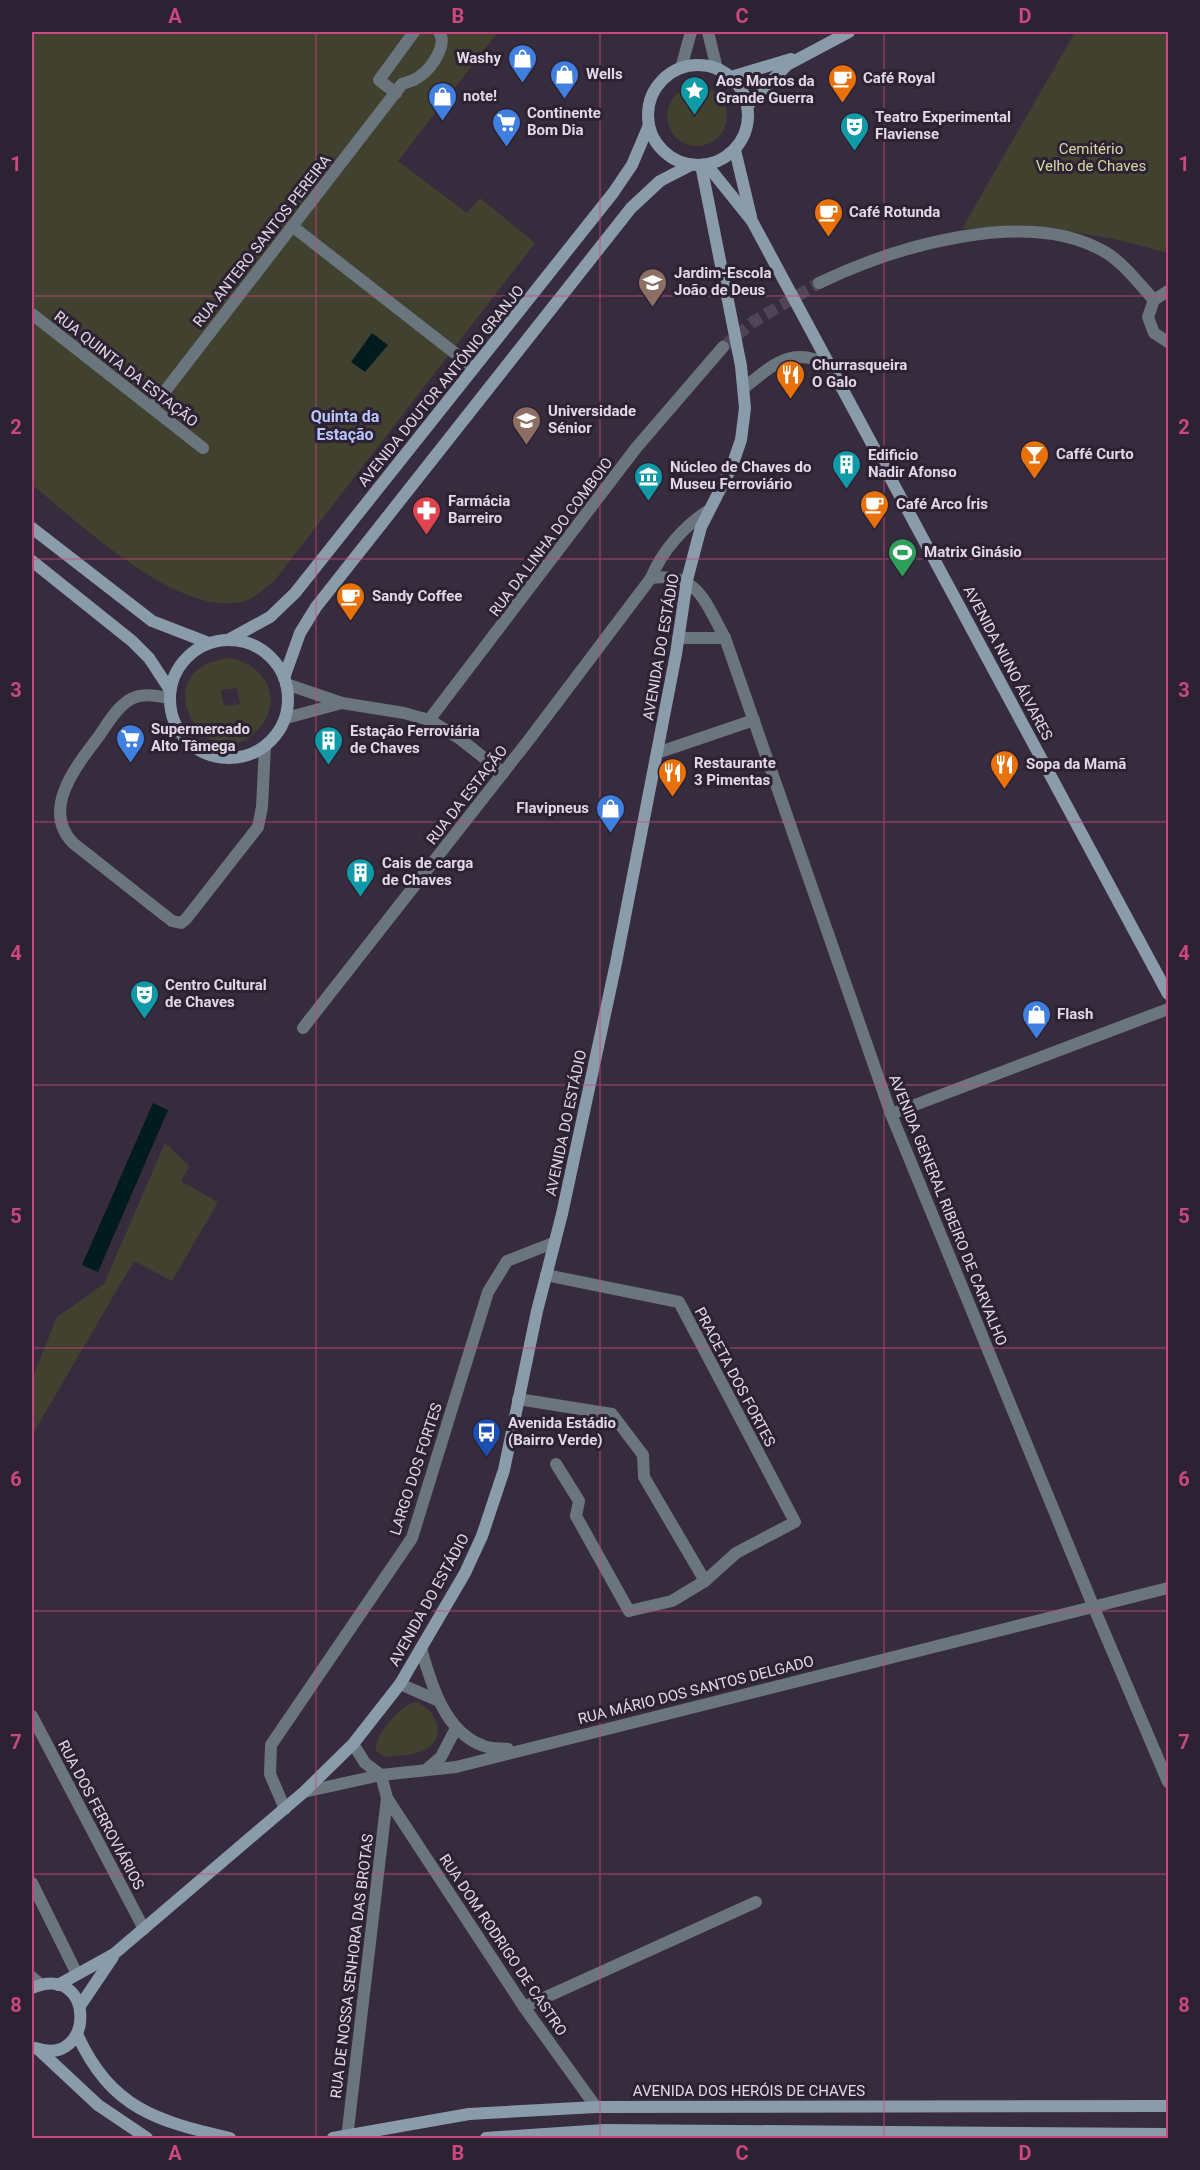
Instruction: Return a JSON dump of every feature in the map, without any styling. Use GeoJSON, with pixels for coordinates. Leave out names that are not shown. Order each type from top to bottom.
{"type":"FeatureCollection","features":[{"type":"Feature","properties":{"kind":"main road"},"geometry":{"type":"LineString","coordinates":[[731,77],[800,56],[849,32]]}},
{"type":"Feature","properties":{"kind":"main road"},"geometry":{"type":"LineString","coordinates":[[748,105],[779,71],[800,56]]}},
{"type":"Feature","properties":{"kind":"main road"},"geometry":{"type":"LineString","coordinates":[[285,681],[300,633],[316,607],[631,208],[660,181],[700,165],[721,160],[735,150],[744,137],[749,121],[748,105],[742,89],[731,77],[717,69],[705,66],[681,68],[669,75],[655,91],[648,111],[649,125],[654,139],[663,152],[676,160],[700,165],[752,221]]}},
{"type":"Feature","properties":{"kind":"main road","name":"AVENIDA DOUTOR ANTÓNIO GRANJO"},"geometry":{"type":"LineString","coordinates":[[228,640],[270,617],[295,593],[613,193],[632,165],[649,125]]}},
{"type":"Feature","properties":{"kind":"main road"},"geometry":{"type":"LineString","coordinates":[[735,150],[752,221]]}},
{"type":"Feature","properties":{"kind":"main road","name":"AVENIDA DO ESTÁDIO"},"geometry":{"type":"LineString","coordinates":[[58,1985],[114,1954],[285,1809],[353,1744],[400,1684],[465,1573],[490,1516],[504,1470],[616,963],[657,753],[687,580],[701,527],[737,454],[743,424],[744,388],[700,165]]}},
{"type":"Feature","properties":{"kind":"main road","name":"AVENIDA NUNO ÁLVARES"},"geometry":{"type":"LineString","coordinates":[[752,221],[1167,986]]}},
{"type":"Feature","properties":{"kind":"main road"},"geometry":{"type":"LineString","coordinates":[[32,528],[152,621],[209,643]]}},
{"type":"Feature","properties":{"kind":"main road"},"geometry":{"type":"LineString","coordinates":[[32,561],[132,641],[149,658],[170,694],[176,724],[185,739],[199,750],[215,756],[232,758],[249,755],[265,746],[278,734],[286,718],[289,700],[278,664],[264,650],[247,642],[228,640],[209,643],[195,650],[183,662],[170,694]]}},
{"type":"Feature","properties":{"kind":"main road","name":"AVENIDA DO ESTÁDIO"},"geometry":{"type":"LineString","coordinates":[[80,2006],[114,1954]]}},
{"type":"Feature","properties":{"kind":"main road"},"geometry":{"type":"LineString","coordinates":[[34,1983],[58,1985],[68,1989],[80,2006],[81,2025],[77,2034],[60,2049],[35,2048]]}},
{"type":"Feature","properties":{"kind":"main road"},"geometry":{"type":"LineString","coordinates":[[77,2034],[96,2068],[129,2102],[170,2124],[230,2139]]}},
{"type":"Feature","properties":{"kind":"main road"},"geometry":{"type":"LineString","coordinates":[[35,2048],[98,2105],[147,2139]]}},
{"type":"Feature","properties":{"kind":"main road","name":"AVENIDA DOS HERÓIS DE CHAVES"},"geometry":{"type":"LineString","coordinates":[[333,2139],[469,2114],[596,2107],[1168,2106]]}},
{"type":"Feature","properties":{"kind":"main road"},"geometry":{"type":"LineString","coordinates":[[486,2139],[604,2130],[1168,2134]]}},
{"type":"Feature","properties":{"kind":"street"},"geometry":{"type":"LineString","coordinates":[[396,93],[379,80],[414,32]]}},
{"type":"Feature","properties":{"kind":"street","name":"RUA ANTERO SANTOS PEREIRA"},"geometry":{"type":"LineString","coordinates":[[152,408],[402,84],[421,76],[443,46],[444,39],[439,32]]}},
{"type":"Feature","properties":{"kind":"street"},"geometry":{"type":"LineString","coordinates":[[681,68],[691,32]]}},
{"type":"Feature","properties":{"kind":"street"},"geometry":{"type":"LineString","coordinates":[[708,32],[717,69]]}},
{"type":"Feature","properties":{"kind":"street"},"geometry":{"type":"LineString","coordinates":[[292,226],[474,368]]}},
{"type":"Feature","properties":{"kind":"street"},"geometry":{"type":"LineString","coordinates":[[819,283],[870,260],[924,243],[968,236],[1028,233],[1071,239],[1107,252],[1154,300]]}},
{"type":"Feature","properties":{"kind":"street"},"geometry":{"type":"LineString","coordinates":[[1168,291],[1154,300],[1148,312],[1149,325],[1160,338],[1168,342]]}},
{"type":"Feature","properties":{"kind":"street","name":"RUA QUINTA DA ESTAÇÃO"},"geometry":{"type":"LineString","coordinates":[[32,314],[202,448]]}},
{"type":"Feature","properties":{"kind":"street","name":"RUA DA LINHA DO COMBOIO"},"geometry":{"type":"LineString","coordinates":[[429,720],[661,417],[723,347]]}},
{"type":"Feature","properties":{"kind":"street"},"geometry":{"type":"LineString","coordinates":[[744,388],[772,366],[788,357],[812,357],[830,366]]}},
{"type":"Feature","properties":{"kind":"street","name":"RUA DA ESTAÇÃO"},"geometry":{"type":"LineString","coordinates":[[303,1028],[651,578],[658,561],[692,521],[709,510]]}},
{"type":"Feature","properties":{"kind":"street"},"geometry":{"type":"LineString","coordinates":[[651,578],[667,576],[687,580]]}},
{"type":"Feature","properties":{"kind":"street","name":"AVENIDA GENERAL RIBEIRO DE CARVALHO"},"geometry":{"type":"LineString","coordinates":[[687,580],[705,602],[725,638],[891,1114],[1168,1782]]}},
{"type":"Feature","properties":{"kind":"street"},"geometry":{"type":"LineString","coordinates":[[678,638],[725,638]]}},
{"type":"Feature","properties":{"kind":"street"},"geometry":{"type":"LineString","coordinates":[[285,681],[342,703],[389,710],[429,720],[459,738],[502,773]]}},
{"type":"Feature","properties":{"kind":"street"},"geometry":{"type":"LineString","coordinates":[[170,694],[146,694],[125,703],[71,773],[61,806],[62,826],[68,838],[172,921],[181,922],[186,919],[256,832],[262,807],[265,746]]}},
{"type":"Feature","properties":{"kind":"street"},"geometry":{"type":"LineString","coordinates":[[286,718],[342,703]]}},
{"type":"Feature","properties":{"kind":"street"},"geometry":{"type":"LineString","coordinates":[[657,753],[754,720]]}},
{"type":"Feature","properties":{"kind":"street"},"geometry":{"type":"LineString","coordinates":[[891,1114],[1168,1009]]}},
{"type":"Feature","properties":{"kind":"street","name":"LARGO DOS FORTES"},"geometry":{"type":"LineString","coordinates":[[285,1809],[270,1774],[271,1745],[412,1538],[488,1292],[507,1261],[554,1243]]}},
{"type":"Feature","properties":{"kind":"street","name":"PRACETA DOS FORTES"},"geometry":{"type":"LineString","coordinates":[[546,1275],[679,1302],[795,1522],[736,1553],[705,1581]]}},
{"type":"Feature","properties":{"kind":"street"},"geometry":{"type":"LineString","coordinates":[[518,1399],[612,1414],[643,1455],[644,1477],[705,1581],[672,1601],[629,1611],[576,1516],[579,1502],[556,1464]]}},
{"type":"Feature","properties":{"kind":"street","name":"RUA MÁRIO DOS SANTOS DELGADO"},"geometry":{"type":"LineString","coordinates":[[304,1792],[381,1775],[428,1768],[456,1767],[515,1750],[1168,1588]]}},
{"type":"Feature","properties":{"kind":"street"},"geometry":{"type":"LineString","coordinates":[[421,1648],[439,1701],[456,1728],[484,1746],[515,1750]]}},
{"type":"Feature","properties":{"kind":"street"},"geometry":{"type":"LineString","coordinates":[[400,1684],[439,1701]]}},
{"type":"Feature","properties":{"kind":"street","name":"RUA DOS FERROVIÁRIOS"},"geometry":{"type":"LineString","coordinates":[[32,1716],[36,1733],[144,1929]]}},
{"type":"Feature","properties":{"kind":"street"},"geometry":{"type":"LineString","coordinates":[[428,1768],[441,1757],[456,1728]]}},
{"type":"Feature","properties":{"kind":"street"},"geometry":{"type":"LineString","coordinates":[[353,1744],[365,1763],[381,1775],[387,1798]]}},
{"type":"Feature","properties":{"kind":"street","name":"RUA DOM RODRIGO DE CASTRO"},"geometry":{"type":"LineString","coordinates":[[387,1798],[524,2007],[596,2107]]}},
{"type":"Feature","properties":{"kind":"street","name":"RUA DE NOSSA SENHORA DAS BROTAS"},"geometry":{"type":"LineString","coordinates":[[347,2138],[387,1798]]}},
{"type":"Feature","properties":{"kind":"street"},"geometry":{"type":"LineString","coordinates":[[32,1883],[77,1974]]}},
{"type":"Feature","properties":{"kind":"street"},"geometry":{"type":"LineString","coordinates":[[524,2007],[756,1902]]}},
{"type":"Feature","properties":{"kind":"green space"},"geometry":{"type":"Polygon","coordinates":[[[32,32],[498,32],[398,161],[467,213],[480,198],[535,243],[275,580],[249,600],[219,603],[191,596],[162,583],[103,543],[32,485],[32,32]]]}},
{"type":"Feature","properties":{"kind":"green space","name":"Cemitério Velho de Chaves"},"geometry":{"type":"Polygon","coordinates":[[[1075,32],[1168,32],[1168,253],[1115,239],[1030,225],[962,229],[1075,32]]]}},
{"type":"Feature","properties":{"kind":"green space"},"geometry":{"type":"Polygon","coordinates":[[[691,86],[703,86],[714,91],[722,99],[727,116],[725,128],[714,141],[703,146],[691,146],[680,141],[672,133],[667,122],[667,110],[672,99],[680,91],[691,86]]]}},
{"type":"Feature","properties":{"kind":"green space"},"geometry":{"type":"Polygon","coordinates":[[[231,658],[252,667],[267,683],[271,704],[268,715],[261,726],[242,742],[222,744],[205,735],[192,719],[185,700],[188,681],[203,666],[231,658]],[[237,688],[221,690],[224,706],[240,704],[237,688]]]}},
{"type":"Feature","properties":{"kind":"green space"},"geometry":{"type":"Polygon","coordinates":[[[165,1143],[189,1166],[181,1181],[218,1202],[172,1281],[134,1261],[32,1435],[32,1379],[57,1317],[104,1284],[165,1143]]]}},
{"type":"Feature","properties":{"kind":"green space"},"geometry":{"type":"Polygon","coordinates":[[[417,1702],[434,1716],[437,1723],[437,1736],[434,1742],[423,1751],[407,1755],[385,1757],[376,1751],[379,1737],[390,1721],[404,1708],[417,1702]]]}},
{"type":"Feature","properties":{"kind":"shaded area"},"geometry":{"type":"Polygon","coordinates":[[[372,333],[388,345],[365,372],[351,362],[372,333]]]}},
{"type":"Feature","properties":{"kind":"shaded area"},"geometry":{"type":"Polygon","coordinates":[[[153,1103],[168,1110],[98,1272],[82,1265],[153,1103]]]}},
{"type":"Feature","properties":{"kind":"tunnel"},"geometry":{"type":"LineString","coordinates":[[723,347],[753,322],[819,283]]}},
{"type":"Feature","properties":{"kind":"place","name":"Washy"},"geometry":{"type":"Point","coordinates":[522,84]}},
{"type":"Feature","properties":{"kind":"place","name":"Wells"},"geometry":{"type":"Point","coordinates":[565,100]}},
{"type":"Feature","properties":{"kind":"place","name":"Café Royal"},"geometry":{"type":"Point","coordinates":[842,104]}},
{"type":"Feature","properties":{"kind":"place","name":"Aos Mortos da Grande Guerra"},"geometry":{"type":"Point","coordinates":[695,116]}},
{"type":"Feature","properties":{"kind":"place","name":"note!"},"geometry":{"type":"Point","coordinates":[442,122]}},
{"type":"Feature","properties":{"kind":"place","name":"Continente Bom Dia"},"geometry":{"type":"Point","coordinates":[506,148]}},
{"type":"Feature","properties":{"kind":"place","name":"Teatro Experimental Flaviense"},"geometry":{"type":"Point","coordinates":[854,152]}},
{"type":"Feature","properties":{"kind":"place","name":"Café Rotunda"},"geometry":{"type":"Point","coordinates":[828,238]}},
{"type":"Feature","properties":{"kind":"place","name":"Jardim-Escola João de Deus"},"geometry":{"type":"Point","coordinates":[653,308]}},
{"type":"Feature","properties":{"kind":"place","name":"Churrasqueira O Galo"},"geometry":{"type":"Point","coordinates":[791,400]}},
{"type":"Feature","properties":{"kind":"place","name":"Universidade Sénior"},"geometry":{"type":"Point","coordinates":[527,446]}},
{"type":"Feature","properties":{"kind":"place","name":"Caffé Curto"},"geometry":{"type":"Point","coordinates":[1035,480]}},
{"type":"Feature","properties":{"kind":"place","name":"Edificio Nadir Afonso"},"geometry":{"type":"Point","coordinates":[847,490]}},
{"type":"Feature","properties":{"kind":"place","name":"Núcleo de Chaves do Museu Ferroviário"},"geometry":{"type":"Point","coordinates":[649,502]}},
{"type":"Feature","properties":{"kind":"place","name":"Café Arco Íris"},"geometry":{"type":"Point","coordinates":[875,530]}},
{"type":"Feature","properties":{"kind":"place","name":"Farmácia Barreiro"},"geometry":{"type":"Point","coordinates":[427,536]}},
{"type":"Feature","properties":{"kind":"place","name":"Matrix Ginásio"},"geometry":{"type":"Point","coordinates":[903,578]}},
{"type":"Feature","properties":{"kind":"place","name":"Sandy Coffee"},"geometry":{"type":"Point","coordinates":[351,622]}},
{"type":"Feature","properties":{"kind":"place","name":"Supermercado Alto Tâmega"},"geometry":{"type":"Point","coordinates":[130,764]}},
{"type":"Feature","properties":{"kind":"place","name":"Estação Ferroviária de Chaves"},"geometry":{"type":"Point","coordinates":[329,766]}},
{"type":"Feature","properties":{"kind":"place","name":"Sopa da Mamã"},"geometry":{"type":"Point","coordinates":[1005,790]}},
{"type":"Feature","properties":{"kind":"place","name":"Restaurante 3 Pimentas"},"geometry":{"type":"Point","coordinates":[673,798]}},
{"type":"Feature","properties":{"kind":"place","name":"Flavipneus"},"geometry":{"type":"Point","coordinates":[610,834]}},
{"type":"Feature","properties":{"kind":"place","name":"Cais de carga de Chaves"},"geometry":{"type":"Point","coordinates":[361,898]}},
{"type":"Feature","properties":{"kind":"place","name":"Centro Cultural de Chaves"},"geometry":{"type":"Point","coordinates":[144,1020]}},
{"type":"Feature","properties":{"kind":"place","name":"Flash"},"geometry":{"type":"Point","coordinates":[1036,1040]}},
{"type":"Feature","properties":{"kind":"place","name":"Avenida Estádio (Bairro Verde)"},"geometry":{"type":"Point","coordinates":[487,1458]}},
{"type":"Feature","properties":{"kind":"district","name":"Quinta da Estação"},"geometry":{"type":"Point","coordinates":[345,425]}}]}
